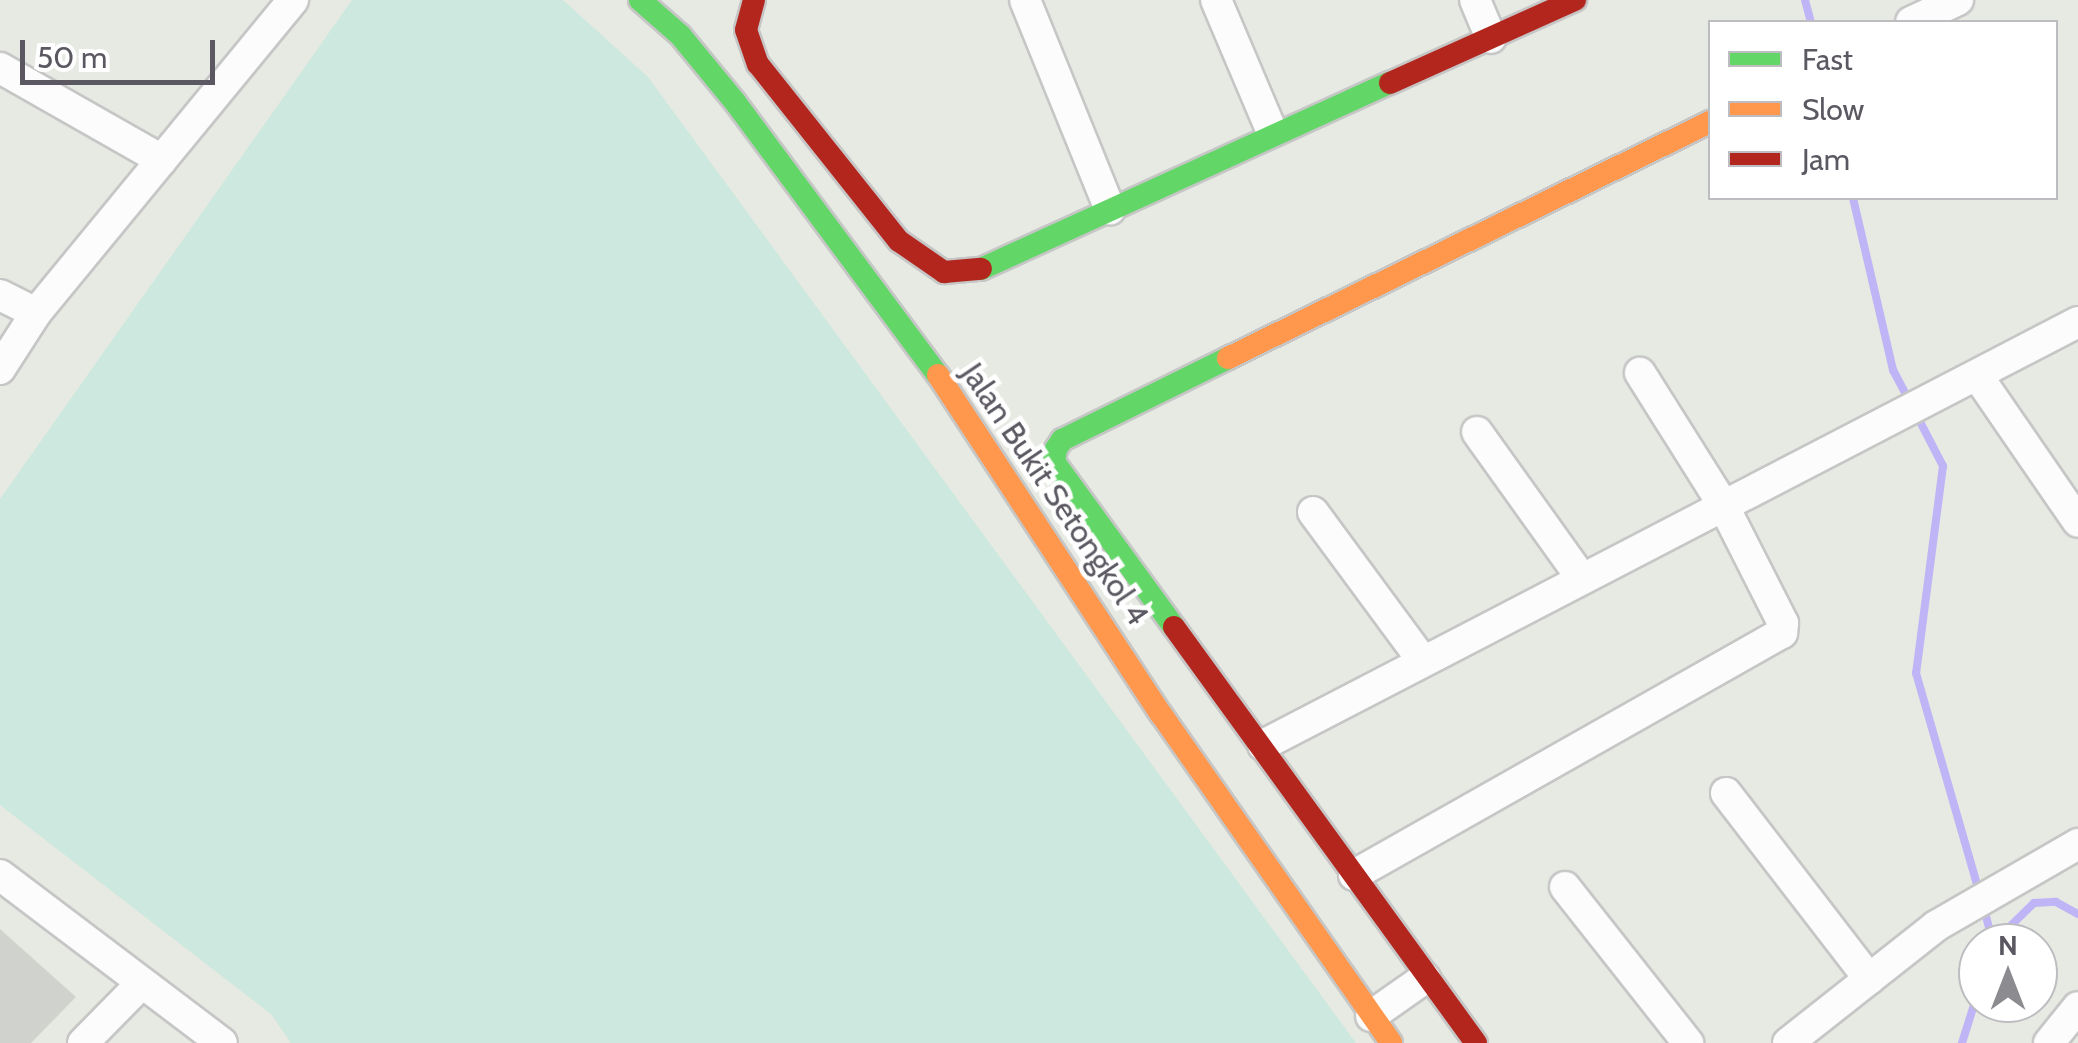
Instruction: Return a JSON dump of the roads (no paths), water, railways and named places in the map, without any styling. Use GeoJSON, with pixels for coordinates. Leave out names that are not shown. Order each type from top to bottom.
{"type":"FeatureCollection","features":[{"type":"Feature","properties":{"kind":"street"},"geometry":{"type":"LineString","coordinates":[[0,369],[36,313],[292,0]]}},
{"type":"Feature","properties":{"kind":"street","name":"Jalan Bukit Setongkol 4"},"geometry":{"type":"LineString","coordinates":[[640,0],[680,35],[735,102],[904,328],[1391,1043]]}},
{"type":"Feature","properties":{"kind":"street"},"geometry":{"type":"LineString","coordinates":[[754,0],[746,30],[758,64],[899,241],[944,272],[974,272],[1272,132],[1574,0]]}},
{"type":"Feature","properties":{"kind":"street"},"geometry":{"type":"LineString","coordinates":[[1025,0],[1110,209]]}},
{"type":"Feature","properties":{"kind":"street"},"geometry":{"type":"LineString","coordinates":[[1216,0],[1272,132]]}},
{"type":"Feature","properties":{"kind":"street"},"geometry":{"type":"LineString","coordinates":[[1474,0],[1491,38]]}},
{"type":"Feature","properties":{"kind":"street"},"geometry":{"type":"LineString","coordinates":[[1915,20],[1958,0]]}},
{"type":"Feature","properties":{"kind":"street"},"geometry":{"type":"LineString","coordinates":[[0,68],[162,160]]}},
{"type":"Feature","properties":{"kind":"street"},"geometry":{"type":"LineString","coordinates":[[1476,1043],[1425,978],[1264,745],[1054,462],[1062,440],[1708,123]]}},
{"type":"Feature","properties":{"kind":"street"},"geometry":{"type":"LineString","coordinates":[[0,295],[36,313]]}},
{"type":"Feature","properties":{"kind":"street"},"geometry":{"type":"LineString","coordinates":[[1264,745],[1722,502],[1882,426],[2078,322]]}},
{"type":"Feature","properties":{"kind":"street"},"geometry":{"type":"LineString","coordinates":[[1354,875],[1782,633],[1783,623],[1722,502],[1640,373]]}},
{"type":"Feature","properties":{"kind":"street"},"geometry":{"type":"LineString","coordinates":[[1964,381],[2078,522]]}},
{"type":"Feature","properties":{"kind":"street"},"geometry":{"type":"LineString","coordinates":[[1477,432],[1581,577]]}},
{"type":"Feature","properties":{"kind":"street"},"geometry":{"type":"LineString","coordinates":[[1313,512],[1423,661]]}},
{"type":"Feature","properties":{"kind":"street"},"geometry":{"type":"LineString","coordinates":[[1726,793],[1870,979]]}},
{"type":"Feature","properties":{"kind":"street"},"geometry":{"type":"LineString","coordinates":[[1788,1043],[1969,907],[2066,859]]}},
{"type":"Feature","properties":{"kind":"street"},"geometry":{"type":"LineString","coordinates":[[0,875],[222,1043]]}},
{"type":"Feature","properties":{"kind":"street"},"geometry":{"type":"LineString","coordinates":[[1565,888],[1688,1043]]}},
{"type":"Feature","properties":{"kind":"street"},"geometry":{"type":"LineString","coordinates":[[1371,1016],[1425,978]]}},
{"type":"Feature","properties":{"kind":"street"},"geometry":{"type":"LineString","coordinates":[[83,1043],[142,983]]}},
{"type":"Feature","properties":{"kind":"street"},"geometry":{"type":"LineString","coordinates":[[2048,1043],[2078,1007]]}},
{"type":"Feature","properties":{"kind":"waterway"},"geometry":{"type":"LineString","coordinates":[[1805,0],[1810,20]]}},
{"type":"Feature","properties":{"kind":"waterway"},"geometry":{"type":"LineString","coordinates":[[1853,200],[1893,370],[1909,400]]}},
{"type":"Feature","properties":{"kind":"waterway"},"geometry":{"type":"LineString","coordinates":[[1915,412],[1943,466],[1916,673],[1979,891]]}},
{"type":"Feature","properties":{"kind":"waterway"},"geometry":{"type":"LineString","coordinates":[[2013,923],[2034,903],[2056,902],[2078,914]]}},
{"type":"Feature","properties":{"kind":"waterway"},"geometry":{"type":"LineString","coordinates":[[1984,909],[1988,923]]}},
{"type":"Feature","properties":{"kind":"waterway"},"geometry":{"type":"LineString","coordinates":[[1962,1043],[1968,1023]]}}]}
